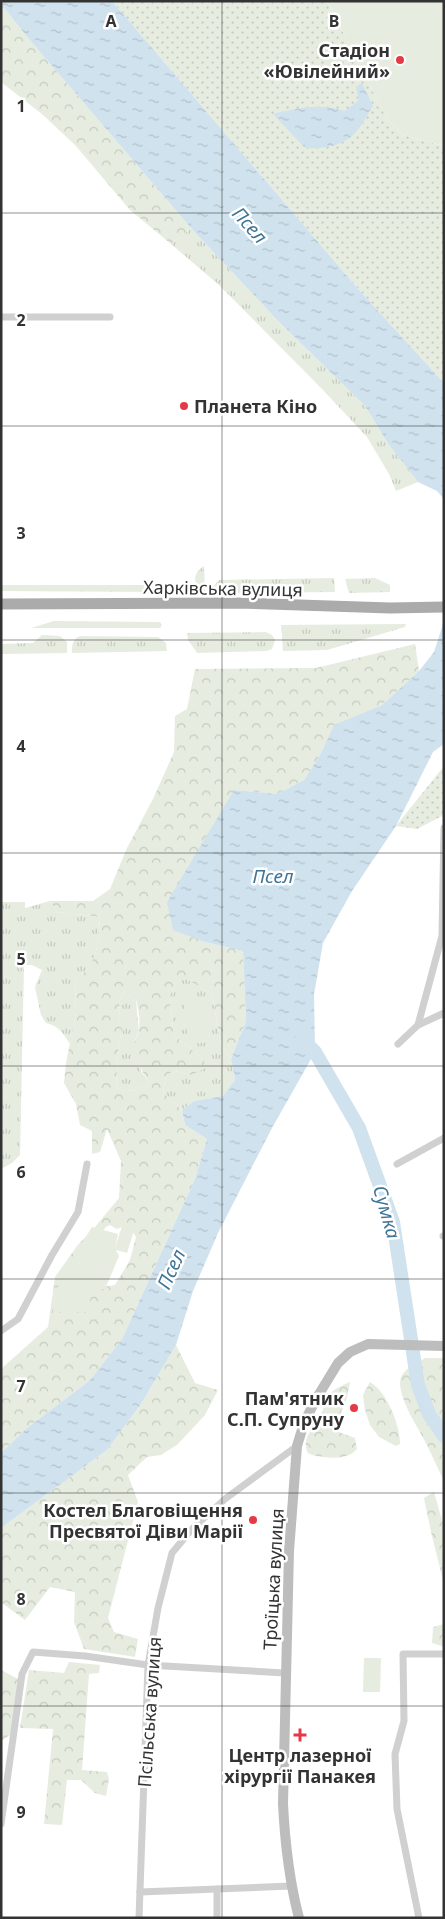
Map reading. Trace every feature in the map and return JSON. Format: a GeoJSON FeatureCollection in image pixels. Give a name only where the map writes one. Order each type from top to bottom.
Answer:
{"type":"FeatureCollection","features":[{"type":"Feature","properties":{"kind":"main road","name":"Харківська вулиця"},"geometry":{"type":"LineString","coordinates":[[1,604],[238,603],[444,607]]}},
{"type":"Feature","properties":{"kind":"main road","name":"Троїцька вулиця"},"geometry":{"type":"LineString","coordinates":[[299,1918],[291,1886],[285,1840],[283,1804],[288,1580],[297,1446],[304,1423],[316,1399],[338,1363],[350,1352],[368,1344],[444,1346]]}},
{"type":"Feature","properties":{"kind":"street"},"geometry":{"type":"LineString","coordinates":[[1,317],[110,317]]}},
{"type":"Feature","properties":{"kind":"street"},"geometry":{"type":"LineString","coordinates":[[418,1025],[443,936],[444,828]]}},
{"type":"Feature","properties":{"kind":"street"},"geometry":{"type":"LineString","coordinates":[[398,1044],[418,1025],[444,1013]]}},
{"type":"Feature","properties":{"kind":"street"},"geometry":{"type":"LineString","coordinates":[[397,1164],[444,1138]]}},
{"type":"Feature","properties":{"kind":"street"},"geometry":{"type":"LineString","coordinates":[[1,1331],[18,1320],[52,1255],[78,1212],[87,1164]]}},
{"type":"Feature","properties":{"kind":"street","name":"Псільська вулиця"},"geometry":{"type":"LineString","coordinates":[[138,1918],[148,1665],[158,1608],[172,1553],[192,1529],[225,1499],[297,1446]]}},
{"type":"Feature","properties":{"kind":"street"},"geometry":{"type":"LineString","coordinates":[[1,1824],[21,1678],[33,1652],[84,1656],[148,1665],[285,1673]]}},
{"type":"Feature","properties":{"kind":"street"},"geometry":{"type":"LineString","coordinates":[[419,1918],[397,1809],[395,1754],[404,1721],[403,1654],[444,1654]]}},
{"type":"Feature","properties":{"kind":"street"},"geometry":{"type":"LineString","coordinates":[[140,1892],[291,1886]]}},
{"type":"Feature","properties":{"kind":"street"},"geometry":{"type":"LineString","coordinates":[[217,1918],[218,1889]]}},
{"type":"Feature","properties":{"kind":"green space"},"geometry":{"type":"Polygon","coordinates":[[[112,1],[327,1],[387,119],[403,135],[444,146],[444,383],[360,291],[112,1]]]}},
{"type":"Feature","properties":{"kind":"green space","name":"Стадіон «Ювілейний»"},"geometry":{"type":"Polygon","coordinates":[[[327,1],[444,1],[444,146],[403,135],[387,119],[327,1]]]}},
{"type":"Feature","properties":{"kind":"green space"},"geometry":{"type":"Polygon","coordinates":[[[1,4],[191,228],[171,244],[130,210],[76,146],[43,115],[1,82],[1,4]]]}},
{"type":"Feature","properties":{"kind":"green space"},"geometry":{"type":"Polygon","coordinates":[[[191,228],[278,321],[365,406],[389,445],[418,482],[396,491],[389,474],[367,437],[219,285],[171,244],[191,228]]]}},
{"type":"Feature","properties":{"kind":"green space"},"geometry":{"type":"Polygon","coordinates":[[[204,566],[205,592],[198,586],[195,579],[197,572],[204,566]]]}},
{"type":"Feature","properties":{"kind":"green space"},"geometry":{"type":"Polygon","coordinates":[[[334,578],[335,592],[213,593],[213,587],[219,580],[334,578]]]}},
{"type":"Feature","properties":{"kind":"green space"},"geometry":{"type":"Polygon","coordinates":[[[375,578],[390,585],[390,592],[349,593],[345,579],[375,578]]]}},
{"type":"Feature","properties":{"kind":"green space"},"geometry":{"type":"Polygon","coordinates":[[[1,585],[160,585],[163,589],[160,592],[1,591],[1,585]]]}},
{"type":"Feature","properties":{"kind":"green space"},"geometry":{"type":"Polygon","coordinates":[[[54,621],[160,622],[162,625],[160,628],[31,628],[54,621]]]}},
{"type":"Feature","properties":{"kind":"green space"},"geometry":{"type":"Polygon","coordinates":[[[406,624],[405,627],[327,650],[283,651],[281,625],[406,624]]]}},
{"type":"Feature","properties":{"kind":"green space"},"geometry":{"type":"Polygon","coordinates":[[[266,632],[272,635],[275,640],[272,649],[267,651],[197,653],[188,640],[187,633],[266,632]]]}},
{"type":"Feature","properties":{"kind":"green space"},"geometry":{"type":"Polygon","coordinates":[[[42,635],[60,636],[67,642],[67,653],[1,654],[1,644],[33,643],[42,635]]]}},
{"type":"Feature","properties":{"kind":"green space"},"geometry":{"type":"Polygon","coordinates":[[[80,636],[158,637],[166,643],[167,651],[72,653],[73,643],[80,636]]]}},
{"type":"Feature","properties":{"kind":"green space"},"geometry":{"type":"Polygon","coordinates":[[[415,644],[419,671],[382,705],[334,726],[320,755],[304,780],[277,794],[234,790],[205,942],[243,951],[246,1021],[231,1059],[221,1045],[213,999],[209,992],[186,979],[177,981],[169,997],[174,1035],[204,1060],[206,1068],[191,1075],[174,1071],[166,1075],[163,1092],[182,1110],[185,1125],[207,1139],[195,1179],[122,1339],[90,1380],[27,1428],[1,1453],[1,1369],[48,1327],[55,1277],[77,1246],[119,1198],[121,1161],[107,1129],[100,1152],[92,1154],[92,1131],[80,1125],[76,1104],[64,1083],[76,1013],[75,979],[89,967],[93,960],[98,944],[100,917],[57,912],[50,901],[93,901],[110,889],[127,848],[153,799],[174,752],[175,716],[187,709],[195,669],[316,668],[415,644]],[[125,991],[120,999],[119,1019],[123,1032],[119,1041],[116,1086],[126,1091],[147,1086],[149,1082],[141,1068],[136,1052],[135,1041],[139,1031],[139,1021],[134,991],[125,991]],[[110,1225],[106,1227],[87,1249],[84,1289],[96,1289],[115,1285],[130,1260],[136,1237],[131,1229],[122,1227],[117,1229],[110,1225]]]}},
{"type":"Feature","properties":{"kind":"green space"},"geometry":{"type":"Polygon","coordinates":[[[444,766],[444,815],[417,829],[396,826],[444,766]]]}},
{"type":"Feature","properties":{"kind":"green space"},"geometry":{"type":"Polygon","coordinates":[[[50,901],[57,912],[100,917],[98,944],[89,967],[75,979],[76,1013],[70,1044],[60,1030],[46,1023],[41,1015],[35,987],[42,970],[32,965],[24,965],[20,1155],[12,1163],[1,1169],[1,902],[25,902],[25,908],[50,901]]]}},
{"type":"Feature","properties":{"kind":"green space"},"geometry":{"type":"Polygon","coordinates":[[[186,979],[209,992],[213,999],[221,1045],[231,1059],[235,1080],[224,1096],[194,1101],[182,1110],[163,1092],[166,1075],[174,1071],[191,1075],[204,1060],[174,1035],[169,997],[177,981],[186,979]]]}},
{"type":"Feature","properties":{"kind":"green space"},"geometry":{"type":"Polygon","coordinates":[[[125,991],[135,991],[139,1031],[135,1040],[141,1071],[149,1082],[147,1086],[126,1091],[116,1086],[119,1041],[123,1032],[119,1019],[120,999],[125,991]]]}},
{"type":"Feature","properties":{"kind":"green space"},"geometry":{"type":"Polygon","coordinates":[[[206,998],[210,1042],[188,1044],[184,1000],[206,998]]]}},
{"type":"Feature","properties":{"kind":"green space"},"geometry":{"type":"Polygon","coordinates":[[[123,1223],[135,1227],[127,1253],[116,1250],[119,1256],[105,1289],[93,1289],[87,1312],[53,1312],[60,1278],[92,1227],[118,1234],[115,1248],[123,1223]]]}},
{"type":"Feature","properties":{"kind":"green space"},"geometry":{"type":"Polygon","coordinates":[[[176,1345],[195,1383],[218,1390],[205,1415],[177,1445],[161,1455],[147,1457],[128,1475],[138,1502],[108,1618],[114,1632],[138,1639],[135,1657],[84,1649],[74,1622],[75,1592],[50,1587],[25,1620],[1,1604],[1,1528],[107,1450],[141,1404],[176,1345]]]}},
{"type":"Feature","properties":{"kind":"green space"},"geometry":{"type":"Polygon","coordinates":[[[425,1358],[444,1358],[444,1480],[409,1412],[400,1384],[401,1377],[405,1371],[425,1358]]]}},
{"type":"Feature","properties":{"kind":"green space"},"geometry":{"type":"Polygon","coordinates":[[[350,1382],[347,1398],[335,1427],[336,1431],[355,1438],[357,1449],[353,1453],[336,1458],[308,1453],[306,1447],[307,1437],[322,1413],[326,1399],[334,1390],[350,1382]]]}},
{"type":"Feature","properties":{"kind":"green space"},"geometry":{"type":"Polygon","coordinates":[[[370,1382],[382,1393],[395,1419],[400,1444],[396,1446],[379,1437],[370,1425],[363,1395],[370,1382]]]}},
{"type":"Feature","properties":{"kind":"green space"},"geometry":{"type":"Polygon","coordinates":[[[434,1492],[444,1527],[444,1584],[424,1498],[434,1492]]]}},
{"type":"Feature","properties":{"kind":"green space"},"geometry":{"type":"Polygon","coordinates":[[[444,1624],[444,1644],[442,1646],[432,1643],[433,1627],[444,1624]]]}},
{"type":"Feature","properties":{"kind":"green space"},"geometry":{"type":"Polygon","coordinates":[[[364,1658],[381,1658],[380,1692],[363,1692],[364,1658]]]}},
{"type":"Feature","properties":{"kind":"green space"},"geometry":{"type":"Polygon","coordinates":[[[69,1662],[100,1665],[99,1673],[89,1674],[82,1770],[107,1772],[109,1779],[106,1796],[95,1793],[81,1780],[67,1780],[62,1825],[44,1824],[53,1729],[20,1728],[29,1670],[64,1673],[69,1662]]]}},
{"type":"Feature","properties":{"kind":"green space"},"geometry":{"type":"Polygon","coordinates":[[[1,1670],[20,1680],[10,1735],[1,1741],[1,1670]]]}},
{"type":"Feature","properties":{"kind":"water","name":"Псел"},"geometry":{"type":"Polygon","coordinates":[[[1,1],[112,1],[360,291],[444,383],[444,499],[437,491],[418,482],[389,445],[365,406],[278,321],[191,228],[29,39],[1,4],[1,1]]]}},
{"type":"Feature","properties":{"kind":"water"},"geometry":{"type":"Polygon","coordinates":[[[362,83],[373,106],[356,132],[348,139],[336,145],[305,148],[273,114],[300,108],[318,107],[345,111],[359,100],[356,87],[362,83]]]}},
{"type":"Feature","properties":{"kind":"water","name":"Псел"},"geometry":{"type":"Polygon","coordinates":[[[444,621],[444,744],[433,752],[396,826],[352,891],[323,943],[314,994],[315,1052],[272,1128],[218,1233],[193,1291],[176,1345],[141,1404],[107,1450],[1,1528],[1,1453],[27,1428],[90,1380],[122,1339],[195,1179],[207,1139],[185,1125],[182,1110],[194,1101],[223,1096],[235,1080],[231,1059],[246,1021],[243,951],[205,942],[173,930],[167,902],[234,790],[277,794],[304,780],[320,755],[334,725],[382,705],[419,671],[434,652],[444,621]]]}},
{"type":"Feature","properties":{"kind":"waterway","name":"Сумка"},"geometry":{"type":"LineString","coordinates":[[302,1039],[315,1052],[359,1128],[393,1222],[418,1385],[429,1414],[444,1436]]}},
{"type":"Feature","properties":{"kind":"place","name":"Стадіон «Ювілейний»"},"geometry":{"type":"Point","coordinates":[400,60]}},
{"type":"Feature","properties":{"kind":"place","name":"Планета Кіно"},"geometry":{"type":"Point","coordinates":[184,406]}},
{"type":"Feature","properties":{"kind":"place","name":"Пам'ятник С.П. Супруну"},"geometry":{"type":"Point","coordinates":[354,1408]}},
{"type":"Feature","properties":{"kind":"place","name":"Костел Благовіщення Пресвятої Діви Марії"},"geometry":{"type":"Point","coordinates":[253,1520]}},
{"type":"Feature","properties":{"kind":"place","name":"Центр лазерної хірургії Панакея"},"geometry":{"type":"Point","coordinates":[300,1735]}}]}
